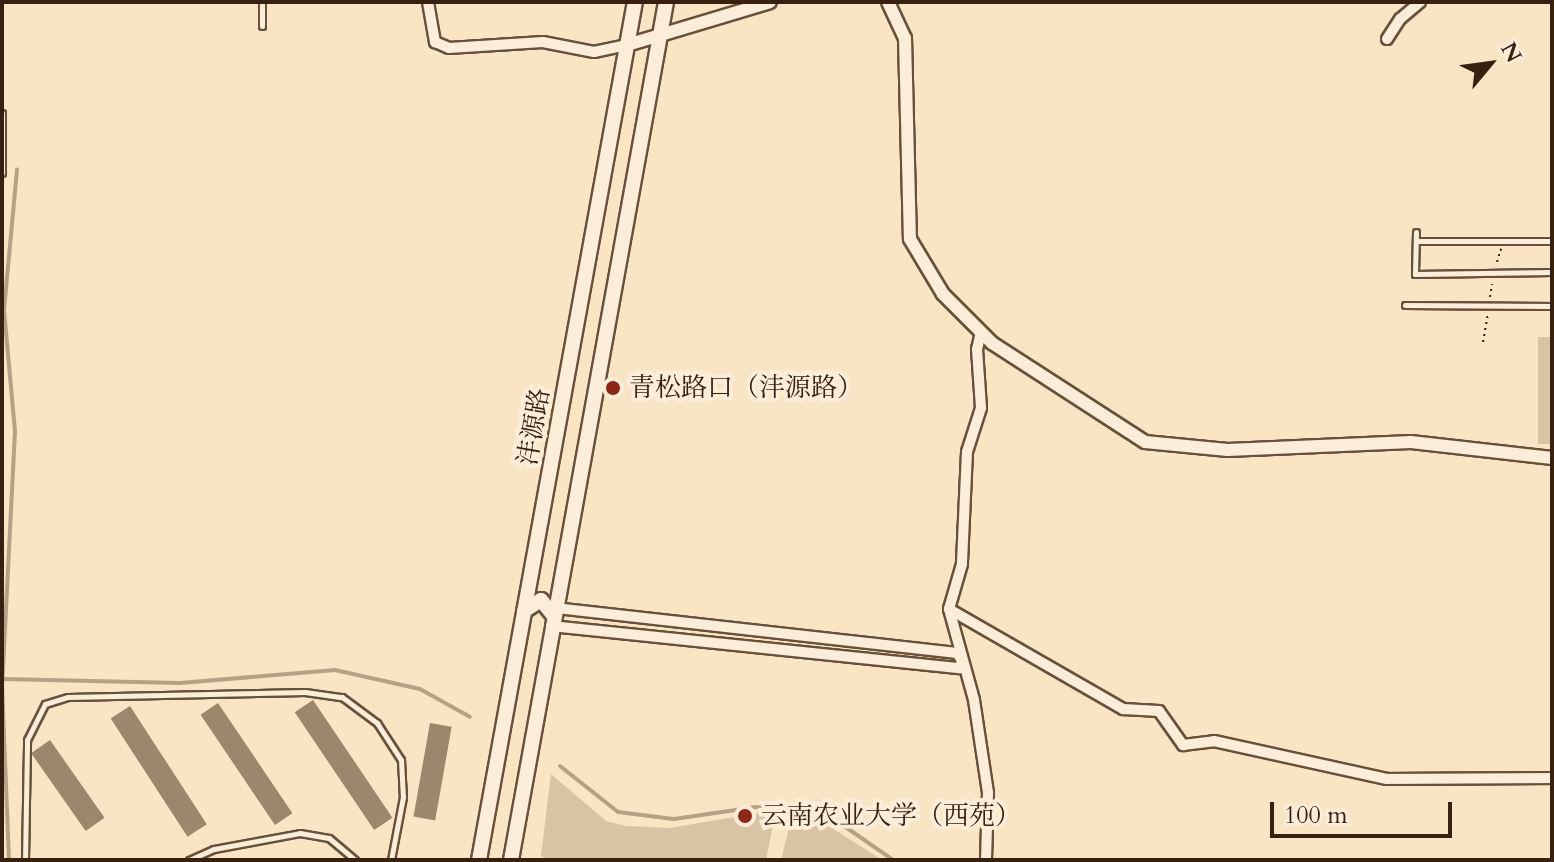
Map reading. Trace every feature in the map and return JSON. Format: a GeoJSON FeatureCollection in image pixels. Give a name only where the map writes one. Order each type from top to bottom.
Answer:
{"type":"FeatureCollection","features":[{"type":"Feature","properties":{"kind":"main road","name":"沣源路"},"geometry":{"type":"LineString","coordinates":[[479,860],[635,2]]}},
{"type":"Feature","properties":{"kind":"main road","name":"沣源路"},"geometry":{"type":"LineString","coordinates":[[511,860],[666,2]]}},
{"type":"Feature","properties":{"kind":"main road"},"geometry":{"type":"LineString","coordinates":[[537,551],[549,567],[567,557]]}},
{"type":"Feature","properties":{"kind":"main road"},"geometry":{"type":"LineString","coordinates":[[524,611],[541,600],[553,617]]}},
{"type":"Feature","properties":{"kind":"street"},"geometry":{"type":"LineString","coordinates":[[428,2],[435,42],[449,48],[543,42],[594,52],[661,36],[770,2]]}},
{"type":"Feature","properties":{"kind":"street"},"geometry":{"type":"LineString","coordinates":[[888,2],[905,38],[910,239],[943,294],[981,332],[1145,442],[1228,450],[1411,442],[1552,458]]}},
{"type":"Feature","properties":{"kind":"street"},"geometry":{"type":"LineString","coordinates":[[1387,39],[1400,19],[1420,2]]}},
{"type":"Feature","properties":{"kind":"street"},"geometry":{"type":"LineString","coordinates":[[981,332],[977,349],[981,408],[967,452],[962,564],[949,609],[974,700],[988,793],[986,860]]}},
{"type":"Feature","properties":{"kind":"street"},"geometry":{"type":"LineString","coordinates":[[949,609],[1123,709],[1159,711],[1183,745],[1214,741],[1387,779],[1552,778]]}},
{"type":"Feature","properties":{"kind":"street"},"geometry":{"type":"LineString","coordinates":[[553,617],[957,653],[962,660],[960,668],[553,617]]}},
{"type":"Feature","properties":{"kind":"lane"},"geometry":{"type":"LineString","coordinates":[[262,2],[262,26]]}},
{"type":"Feature","properties":{"kind":"lane"},"geometry":{"type":"LineString","coordinates":[[2,113],[2,173]]}},
{"type":"Feature","properties":{"kind":"lane"},"geometry":{"type":"LineString","coordinates":[[1416,232],[1415,274],[1552,272]]}},
{"type":"Feature","properties":{"kind":"lane"},"geometry":{"type":"LineString","coordinates":[[1416,241],[1552,241]]}},
{"type":"Feature","properties":{"kind":"lane"},"geometry":{"type":"LineString","coordinates":[[1405,305],[1552,306]]}},
{"type":"Feature","properties":{"kind":"lane"},"geometry":{"type":"LineString","coordinates":[[25,860],[27,740],[45,704],[68,697],[305,692],[342,697],[377,723],[401,760],[403,797],[391,860]]}},
{"type":"Feature","properties":{"kind":"lane"},"geometry":{"type":"LineString","coordinates":[[189,860],[214,849],[300,833],[329,838],[355,860]]}},
{"type":"Feature","properties":{"kind":"path"},"geometry":{"type":"LineString","coordinates":[[1483,342],[1494,273],[1504,241]]}},
{"type":"Feature","properties":{"kind":"shaded area"},"geometry":{"type":"Polygon","coordinates":[[[1538,337],[1552,337],[1552,444],[1538,444],[1538,337]]]}},
{"type":"Feature","properties":{"kind":"shaded area","name":"云南农业大学（西苑）"},"geometry":{"type":"Polygon","coordinates":[[[551,774],[606,821],[626,826],[670,828],[776,810],[766,860],[549,860],[541,856],[551,774]]]}},
{"type":"Feature","properties":{"kind":"shaded area"},"geometry":{"type":"Polygon","coordinates":[[[793,812],[832,828],[882,860],[781,860],[793,812]]]}},
{"type":"Feature","properties":{"kind":"building"},"geometry":{"type":"Polygon","coordinates":[[[313,700],[392,818],[374,830],[295,712],[313,700]]]}},
{"type":"Feature","properties":{"kind":"building"},"geometry":{"type":"Polygon","coordinates":[[[218,703],[292,813],[275,825],[201,715],[218,703]]]}},
{"type":"Feature","properties":{"kind":"building"},"geometry":{"type":"Polygon","coordinates":[[[130,706],[207,824],[188,837],[111,719],[130,706]]]}},
{"type":"Feature","properties":{"kind":"building"},"geometry":{"type":"Polygon","coordinates":[[[430,723],[452,727],[435,820],[414,817],[430,723]]]}},
{"type":"Feature","properties":{"kind":"building"},"geometry":{"type":"Polygon","coordinates":[[[50,740],[104,818],[86,831],[31,753],[50,740]]]}},
{"type":"Feature","properties":{"kind":"waterway"},"geometry":{"type":"LineString","coordinates":[[9,860],[2,688],[15,431],[4,310],[17,170]]}},
{"type":"Feature","properties":{"kind":"waterway"},"geometry":{"type":"LineString","coordinates":[[3,679],[180,683],[335,670],[420,689],[470,717]]}},
{"type":"Feature","properties":{"kind":"waterway"},"geometry":{"type":"LineString","coordinates":[[560,766],[618,812],[674,819],[756,807],[808,811],[831,817],[893,860]]}},
{"type":"Feature","properties":{"kind":"place","name":"青松路口（沣源路）"},"geometry":{"type":"Point","coordinates":[613,388]}},
{"type":"Feature","properties":{"kind":"place","name":"云南农业大学（西苑）"},"geometry":{"type":"Point","coordinates":[745,816]}}]}
